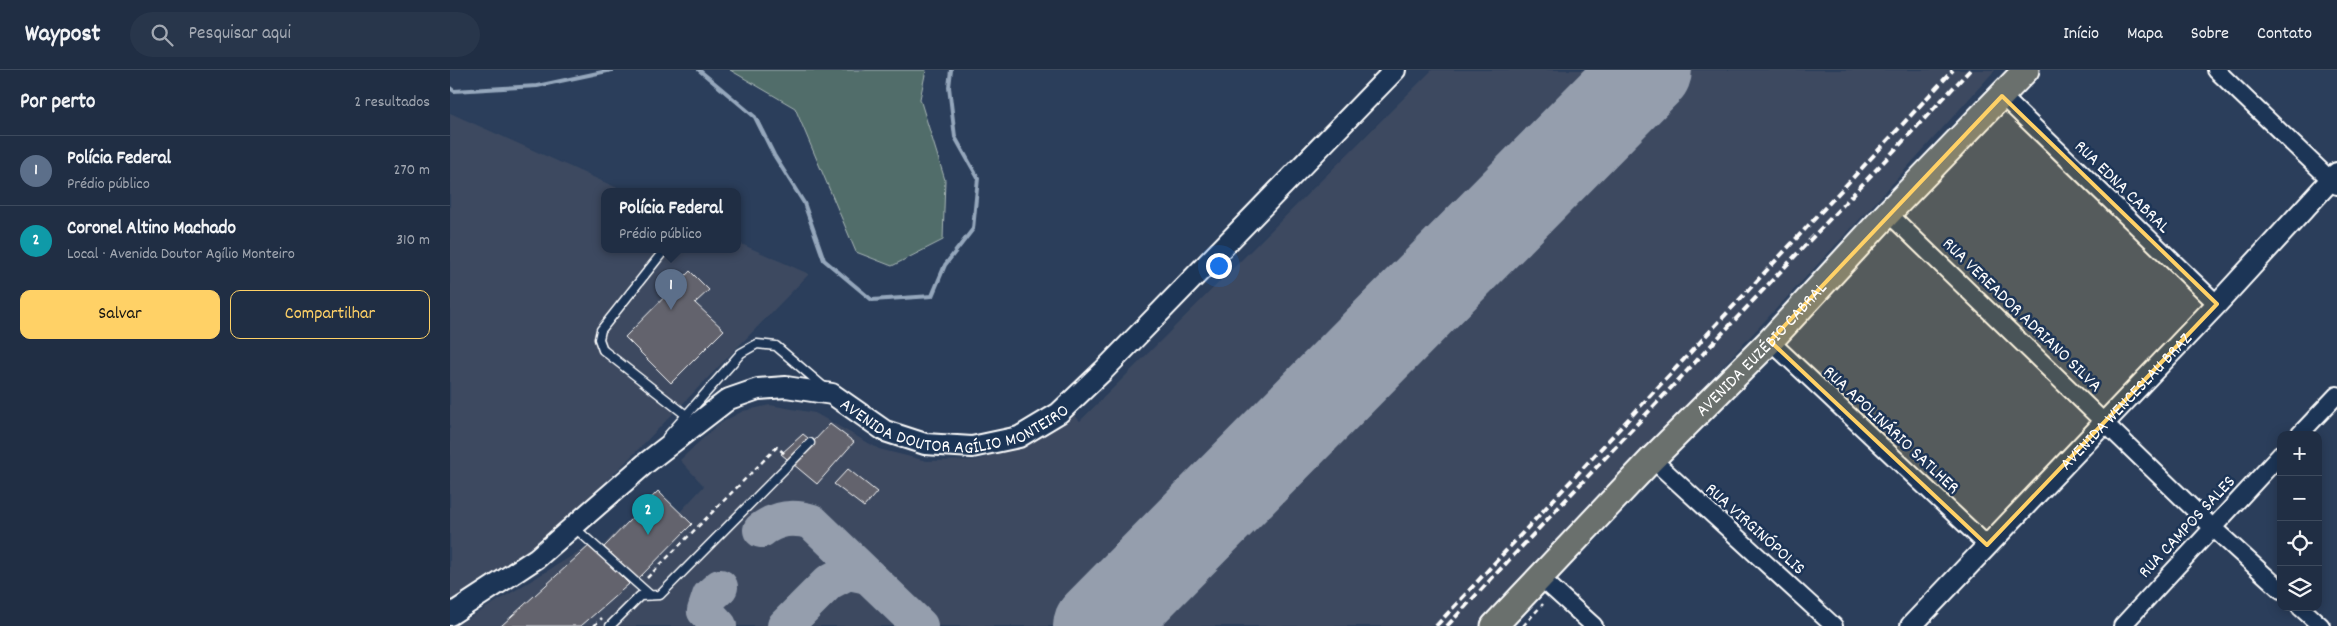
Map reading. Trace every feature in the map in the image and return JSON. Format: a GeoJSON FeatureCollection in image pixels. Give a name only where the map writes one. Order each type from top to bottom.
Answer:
{"type":"FeatureCollection","features":[{"type":"Feature","properties":{"kind":"main road","name":"AVENIDA EUZÉBIO CABRAL"},"geometry":{"type":"LineString","coordinates":[[1494,626],[1652,459],[1770,341],[1888,213],[2026,70]]}},
{"type":"Feature","properties":{"kind":"street","name":"AVENIDA DOUTOR AGÍLIO MONTEIRO"},"geometry":{"type":"LineString","coordinates":[[450,615],[537,558],[646,463],[729,399],[758,389],[786,387],[832,394],[884,431],[925,444],[972,447],[1019,437],[1059,412],[1103,371],[1395,70]]}},
{"type":"Feature","properties":{"kind":"street"},"geometry":{"type":"LineString","coordinates":[[2216,70],[2335,179]]}},
{"type":"Feature","properties":{"kind":"street","name":"RUA EDNA CABRAL"},"geometry":{"type":"LineString","coordinates":[[2002,96],[2217,304]]}},
{"type":"Feature","properties":{"kind":"street","name":"AVENIDA WENCESLAU BRAZ"},"geometry":{"type":"LineString","coordinates":[[1911,626],[2335,179]]}},
{"type":"Feature","properties":{"kind":"street","name":"RUA VEREADOR ADRIANO SILVA"},"geometry":{"type":"LineString","coordinates":[[1888,213],[2106,422],[2212,527],[2277,586]]}},
{"type":"Feature","properties":{"kind":"street","name":"RUA APOLINÁRIO SATLHER"},"geometry":{"type":"LineString","coordinates":[[1770,341],[1987,545]]}},
{"type":"Feature","properties":{"kind":"street"},"geometry":{"type":"LineString","coordinates":[[2303,431],[2335,401]]}},
{"type":"Feature","properties":{"kind":"street","name":"RUA CAMPOS SALES"},"geometry":{"type":"LineString","coordinates":[[2122,626],[2277,458]]}},
{"type":"Feature","properties":{"kind":"street","name":"RUA VIRGINÓPOLIS"},"geometry":{"type":"LineString","coordinates":[[1652,459],[1834,626]]}},
{"type":"Feature","properties":{"kind":"street"},"geometry":{"type":"LineString","coordinates":[[1540,577],[1594,626]]}},
{"type":"Feature","properties":{"kind":"street"},"geometry":{"type":"LineString","coordinates":[[2304,611],[2321,626]]}},
{"type":"Feature","properties":{"kind":"lane"},"geometry":{"type":"LineString","coordinates":[[661,253],[601,330],[599,338],[603,350],[686,414]]}},
{"type":"Feature","properties":{"kind":"lane"},"geometry":{"type":"LineString","coordinates":[[646,463],[740,353],[757,344],[776,346],[832,394]]}},
{"type":"Feature","properties":{"kind":"lane"},"geometry":{"type":"LineString","coordinates":[[610,626],[640,596],[660,595],[810,443]]}},
{"type":"Feature","properties":{"kind":"lane"},"geometry":{"type":"LineString","coordinates":[[573,526],[650,595]]}},
{"type":"Feature","properties":{"kind":"path"},"geometry":{"type":"LineString","coordinates":[[639,585],[777,446],[792,461]]}},
{"type":"Feature","properties":{"kind":"path"},"geometry":{"type":"LineString","coordinates":[[594,626],[608,612]]}},
{"type":"Feature","properties":{"kind":"highlighted area"},"geometry":{"type":"Polygon","coordinates":[[[2002,96],[2217,304],[1987,545],[1770,341],[2002,96]]]}},
{"type":"Feature","properties":{"kind":"shaded area"},"geometry":{"type":"Polygon","coordinates":[[[1432,70],[1995,70],[1876,202],[1480,626],[456,626],[590,545],[597,551],[658,491],[680,512],[704,486],[680,460],[717,425],[743,411],[770,405],[815,413],[879,449],[927,461],[977,460],[1030,442],[1072,413],[1080,421],[1432,70]]]}},
{"type":"Feature","properties":{"kind":"shaded area"},"geometry":{"type":"Polygon","coordinates":[[[450,113],[617,188],[601,188],[601,253],[741,253],[741,244],[809,274],[623,465],[546,539],[450,602],[450,113]]]}},
{"type":"Feature","properties":{"kind":"green space"},"geometry":{"type":"Polygon","coordinates":[[[730,70],[926,70],[920,99],[945,180],[943,240],[892,266],[856,252],[795,108],[730,70]]]}},
{"type":"Feature","properties":{"kind":"building"},"geometry":{"type":"Polygon","coordinates":[[[690,271],[709,290],[695,303],[724,330],[671,383],[625,337],[690,271]]]}},
{"type":"Feature","properties":{"kind":"building"},"geometry":{"type":"Polygon","coordinates":[[[830,424],[854,442],[817,484],[781,454],[803,434],[813,442],[830,424]]]}},
{"type":"Feature","properties":{"kind":"building"},"geometry":{"type":"Polygon","coordinates":[[[848,469],[877,492],[864,507],[834,484],[848,469]]]}},
{"type":"Feature","properties":{"kind":"building"},"geometry":{"type":"Polygon","coordinates":[[[658,491],[692,524],[638,579],[604,547],[658,491]]]}},
{"type":"Feature","properties":{"kind":"building"},"geometry":{"type":"Polygon","coordinates":[[[590,545],[629,584],[581,626],[501,626],[590,545]]]}},
{"type":"Feature","properties":{"kind":"waterway"},"geometry":{"type":"LineString","coordinates":[[450,88],[454,91],[537,86],[612,70]]}},
{"type":"Feature","properties":{"kind":"waterway"},"geometry":{"type":"LineString","coordinates":[[699,70],[755,117],[774,155],[804,203],[824,260],[872,300],[932,296],[945,265],[973,229],[978,178],[955,137],[949,87],[951,70]]}},
{"type":"Feature","properties":{"kind":"taxiway"},"geometry":{"type":"LineString","coordinates":[[761,530],[785,519],[812,522],[920,626]]}},
{"type":"Feature","properties":{"kind":"taxiway"},"geometry":{"type":"LineString","coordinates":[[785,626],[829,582],[848,572],[867,576]]}},
{"type":"Feature","properties":{"kind":"taxiway"},"geometry":{"type":"LineString","coordinates":[[719,626],[705,611],[710,596],[720,587]]}},
{"type":"Feature","properties":{"kind":"runway"},"geometry":{"type":"LineString","coordinates":[[1098,626],[1647,70]]}},
{"type":"Feature","properties":{"kind":"railway"},"geometry":{"type":"LineString","coordinates":[[1436,626],[1953,70]]}},
{"type":"Feature","properties":{"kind":"railway"},"geometry":{"type":"LineString","coordinates":[[1447,626],[1970,70]]}},
{"type":"Feature","properties":{"kind":"place","name":"Polícia Federal"},"geometry":{"type":"Point","coordinates":[671,310]}},
{"type":"Feature","properties":{"kind":"place","name":"Coronel Altino Machado"},"geometry":{"type":"Point","coordinates":[648,535]}}]}
